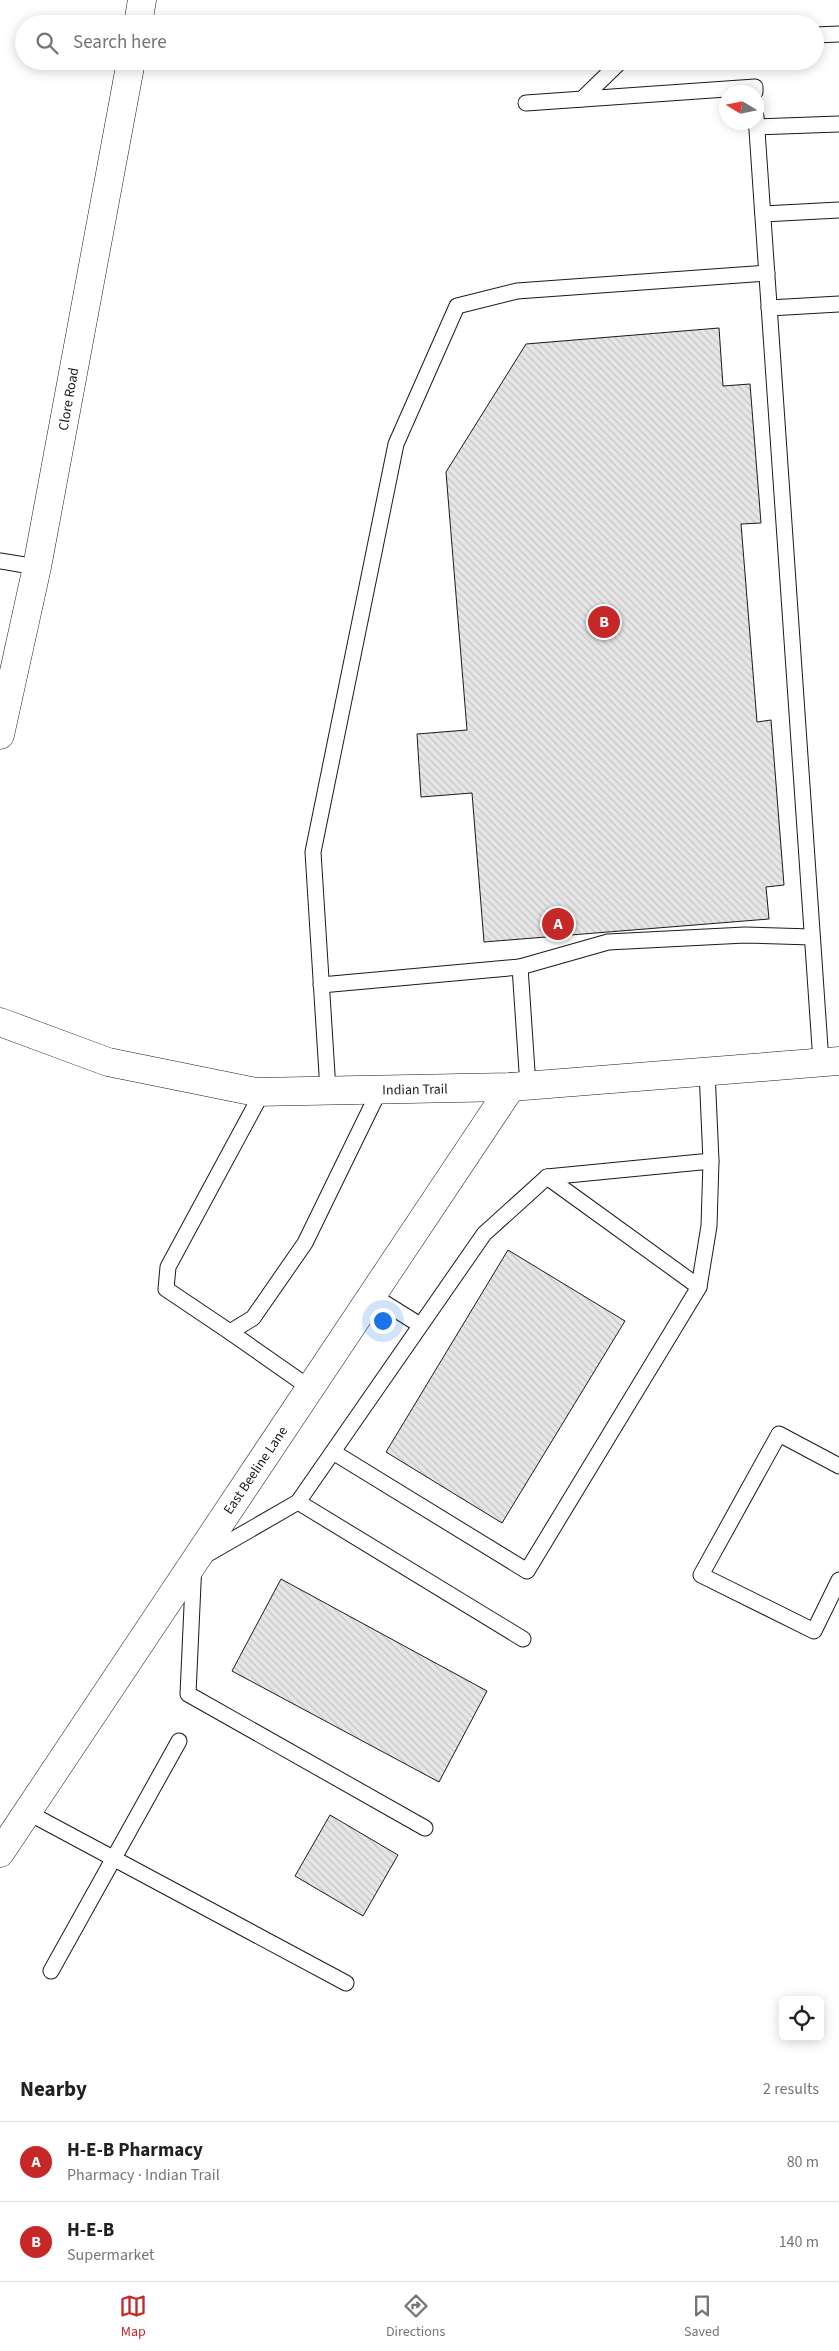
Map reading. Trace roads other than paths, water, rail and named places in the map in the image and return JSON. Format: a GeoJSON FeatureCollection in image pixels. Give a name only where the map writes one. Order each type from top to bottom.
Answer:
{"type":"FeatureCollection","features":[{"type":"Feature","properties":{"kind":"street"},"geometry":{"type":"LineString","coordinates":[[140,15],[142,0]]}},
{"type":"Feature","properties":{"kind":"street","name":"Clore Road"},"geometry":{"type":"LineString","coordinates":[[0,735],[37,567],[128,70]]}},
{"type":"Feature","properties":{"kind":"street","name":"Indian Trail"},"geometry":{"type":"LineString","coordinates":[[0,1022],[108,1062],[256,1092],[520,1086],[830,1062]]}},
{"type":"Feature","properties":{"kind":"street","name":"East Beeline Lane"},"geometry":{"type":"LineString","coordinates":[[0,1854],[372,1295],[520,1086]]}},
{"type":"Feature","properties":{"kind":"lane"},"geometry":{"type":"LineString","coordinates":[[824,35],[839,34]]}},
{"type":"Feature","properties":{"kind":"lane"},"geometry":{"type":"LineString","coordinates":[[582,99],[612,70]]}},
{"type":"Feature","properties":{"kind":"lane"},"geometry":{"type":"LineString","coordinates":[[526,103],[719,89]]}},
{"type":"Feature","properties":{"kind":"lane"},"geometry":{"type":"LineString","coordinates":[[764,122],[839,124]]}},
{"type":"Feature","properties":{"kind":"lane"},"geometry":{"type":"LineString","coordinates":[[758,130],[812,937],[830,1062]]}},
{"type":"Feature","properties":{"kind":"lane"},"geometry":{"type":"LineString","coordinates":[[763,214],[839,210]]}},
{"type":"Feature","properties":{"kind":"lane"},"geometry":{"type":"LineString","coordinates":[[328,1090],[313,852],[396,444],[458,306],[517,291],[767,273]]}},
{"type":"Feature","properties":{"kind":"lane"},"geometry":{"type":"LineString","coordinates":[[770,308],[839,304]]}},
{"type":"Feature","properties":{"kind":"lane"},"geometry":{"type":"LineString","coordinates":[[0,561],[37,567]]}},
{"type":"Feature","properties":{"kind":"lane"},"geometry":{"type":"LineString","coordinates":[[321,985],[520,967],[608,942],[746,936],[812,937]]}},
{"type":"Feature","properties":{"kind":"lane"},"geometry":{"type":"LineString","coordinates":[[520,967],[520,1086]]}},
{"type":"Feature","properties":{"kind":"lane"},"geometry":{"type":"LineString","coordinates":[[333,1452],[527,1571],[699,1287],[709,1226],[711,1161],[707,1071]]}},
{"type":"Feature","properties":{"kind":"lane"},"geometry":{"type":"LineString","coordinates":[[230,1332],[253,1318],[305,1243],[380,1089]]}},
{"type":"Feature","properties":{"kind":"lane"},"geometry":{"type":"LineString","coordinates":[[264,1091],[168,1267],[166,1290],[310,1388]]}},
{"type":"Feature","properties":{"kind":"lane"},"geometry":{"type":"LineString","coordinates":[[425,1828],[188,1694],[194,1562],[298,1502],[484,1234],[547,1177],[711,1161]]}},
{"type":"Feature","properties":{"kind":"lane"},"geometry":{"type":"LineString","coordinates":[[547,1177],[699,1287]]}},
{"type":"Feature","properties":{"kind":"lane"},"geometry":{"type":"LineString","coordinates":[[372,1295],[420,1325]]}},
{"type":"Feature","properties":{"kind":"lane"},"geometry":{"type":"LineString","coordinates":[[839,1466],[779,1434],[701,1575],[814,1631],[839,1580]]}},
{"type":"Feature","properties":{"kind":"lane"},"geometry":{"type":"LineString","coordinates":[[298,1502],[523,1639]]}},
{"type":"Feature","properties":{"kind":"lane"},"geometry":{"type":"LineString","coordinates":[[51,1971],[179,1742]]}},
{"type":"Feature","properties":{"kind":"lane"},"geometry":{"type":"LineString","coordinates":[[27,1812],[346,1983]]}},
{"type":"Feature","properties":{"kind":"place","name":"H-E-B"},"geometry":{"type":"Point","coordinates":[604,622]}},
{"type":"Feature","properties":{"kind":"place","name":"H-E-B Pharmacy"},"geometry":{"type":"Point","coordinates":[558,924]}}]}
